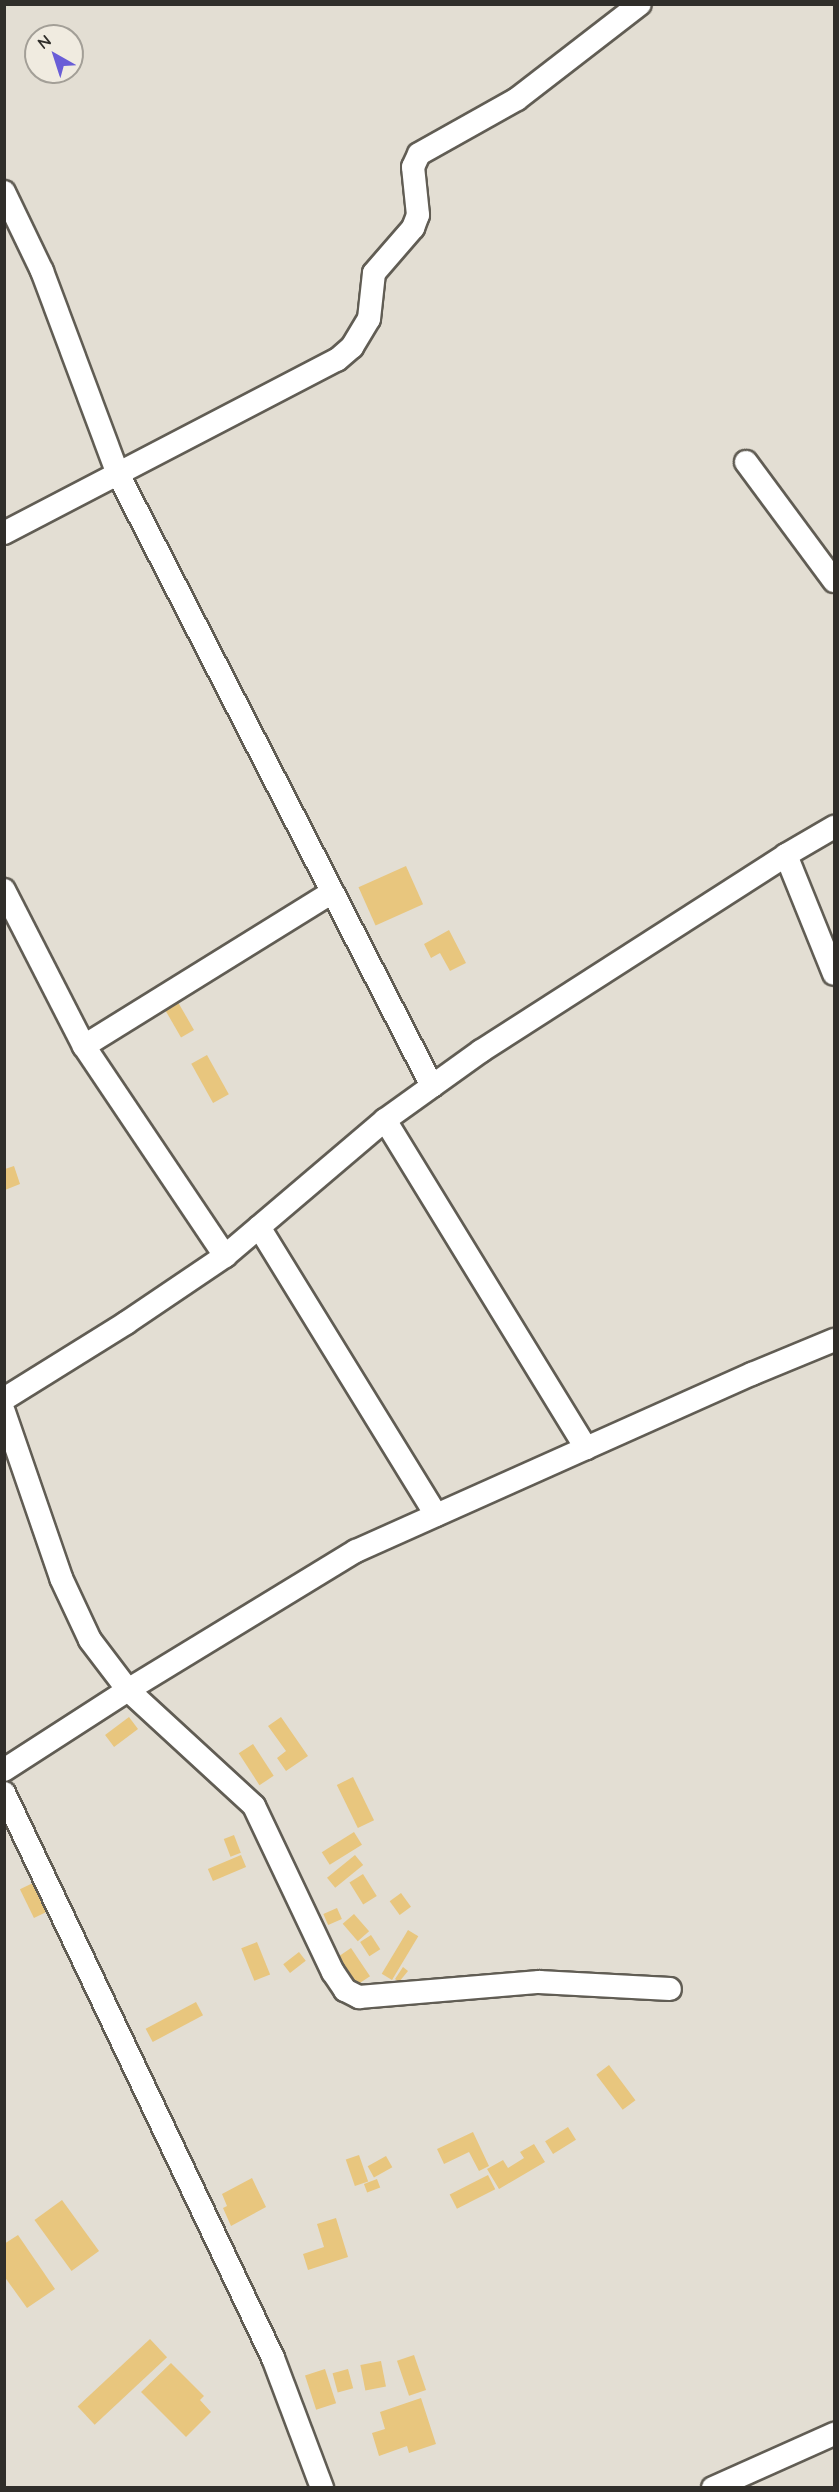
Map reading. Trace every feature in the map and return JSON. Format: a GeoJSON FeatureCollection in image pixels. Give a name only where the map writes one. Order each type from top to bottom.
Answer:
{"type":"FeatureCollection","features":[{"type":"Feature","properties":{"kind":"street"},"geometry":{"type":"LineString","coordinates":[[4,533],[337,360],[352,347],[369,319],[374,273],[413,228],[418,215],[413,167],[419,154],[517,99],[640,4]]}},
{"type":"Feature","properties":{"kind":"street"},"geometry":{"type":"LineString","coordinates":[[4,192],[42,271],[118,474],[432,1086]]}},
{"type":"Feature","properties":{"kind":"street"},"geometry":{"type":"LineString","coordinates":[[746,462],[834,581]]}},
{"type":"Feature","properties":{"kind":"street"},"geometry":{"type":"LineString","coordinates":[[4,1399],[126,1323],[225,1256],[385,1120],[481,1051],[786,855],[834,827]]}},
{"type":"Feature","properties":{"kind":"street"},"geometry":{"type":"LineString","coordinates":[[786,855],[834,975]]}},
{"type":"Feature","properties":{"kind":"street"},"geometry":{"type":"LineString","coordinates":[[84,1046],[332,892]]}},
{"type":"Feature","properties":{"kind":"street"},"geometry":{"type":"LineString","coordinates":[[7,903],[84,1046],[225,1256]]}},
{"type":"Feature","properties":{"kind":"street"},"geometry":{"type":"LineString","coordinates":[[385,1120],[586,1448]]}},
{"type":"Feature","properties":{"kind":"street"},"geometry":{"type":"LineString","coordinates":[[259,1227],[436,1515]]}},
{"type":"Feature","properties":{"kind":"street"},"geometry":{"type":"LineString","coordinates":[[4,1770],[128,1690],[356,1551],[752,1374],[834,1341]]}},
{"type":"Feature","properties":{"kind":"street"},"geometry":{"type":"LineString","coordinates":[[4,1412],[74,1609],[90,1640],[128,1690],[254,1806],[333,1972],[345,1990],[359,1997],[539,1982],[670,1989]]}},
{"type":"Feature","properties":{"kind":"street"},"geometry":{"type":"LineString","coordinates":[[4,1793],[273,2358],[322,2487]]}},
{"type":"Feature","properties":{"kind":"street"},"geometry":{"type":"LineString","coordinates":[[713,2487],[834,2433]]}},
{"type":"Feature","properties":{"kind":"building"},"geometry":{"type":"Polygon","coordinates":[[[406,866],[423,904],[376,926],[358,887],[406,866]]]}},
{"type":"Feature","properties":{"kind":"building"},"geometry":{"type":"Polygon","coordinates":[[[449,930],[466,963],[450,971],[440,953],[431,958],[424,944],[449,930]]]}},
{"type":"Feature","properties":{"kind":"building"},"geometry":{"type":"Polygon","coordinates":[[[175,997],[194,1030],[181,1037],[162,1004],[175,997]]]}},
{"type":"Feature","properties":{"kind":"building"},"geometry":{"type":"Polygon","coordinates":[[[207,1055],[229,1094],[213,1103],[191,1064],[207,1055]]]}},
{"type":"Feature","properties":{"kind":"building"},"geometry":{"type":"Polygon","coordinates":[[[14,1166],[20,1184],[5,1190],[5,1169],[14,1166]]]}},
{"type":"Feature","properties":{"kind":"building"},"geometry":{"type":"Polygon","coordinates":[[[129,1717],[138,1729],[114,1747],[105,1735],[129,1717]]]}},
{"type":"Feature","properties":{"kind":"building"},"geometry":{"type":"Polygon","coordinates":[[[281,1717],[308,1756],[286,1771],[277,1758],[286,1751],[268,1726],[281,1717]]]}},
{"type":"Feature","properties":{"kind":"building"},"geometry":{"type":"Polygon","coordinates":[[[253,1744],[274,1776],[259,1785],[239,1753],[253,1744]]]}},
{"type":"Feature","properties":{"kind":"building"},"geometry":{"type":"Polygon","coordinates":[[[353,1777],[374,1820],[358,1828],[337,1785],[353,1777]]]}},
{"type":"Feature","properties":{"kind":"building"},"geometry":{"type":"Polygon","coordinates":[[[354,1832],[362,1845],[330,1865],[322,1852],[354,1832]]]}},
{"type":"Feature","properties":{"kind":"building"},"geometry":{"type":"Polygon","coordinates":[[[234,1835],[241,1853],[231,1857],[224,1839],[234,1835]]]}},
{"type":"Feature","properties":{"kind":"building"},"geometry":{"type":"Polygon","coordinates":[[[241,1855],[246,1867],[213,1881],[208,1869],[241,1855]]]}},
{"type":"Feature","properties":{"kind":"building"},"geometry":{"type":"Polygon","coordinates":[[[355,1855],[363,1865],[335,1888],[327,1878],[355,1855]]]}},
{"type":"Feature","properties":{"kind":"building"},"geometry":{"type":"Polygon","coordinates":[[[363,1874],[377,1896],[363,1905],[349,1882],[363,1874]]]}},
{"type":"Feature","properties":{"kind":"building"},"geometry":{"type":"Polygon","coordinates":[[[37,1881],[51,1910],[34,1918],[20,1889],[37,1881]]]}},
{"type":"Feature","properties":{"kind":"building"},"geometry":{"type":"Polygon","coordinates":[[[401,1893],[411,1907],[400,1915],[390,1901],[401,1893]]]}},
{"type":"Feature","properties":{"kind":"building"},"geometry":{"type":"Polygon","coordinates":[[[337,1908],[342,1919],[328,1925],[323,1914],[337,1908]]]}},
{"type":"Feature","properties":{"kind":"building"},"geometry":{"type":"Polygon","coordinates":[[[354,1914],[369,1931],[358,1941],[343,1924],[354,1914]]]}},
{"type":"Feature","properties":{"kind":"building"},"geometry":{"type":"Polygon","coordinates":[[[408,1930],[418,1936],[392,1980],[382,1974],[408,1930]]]}},
{"type":"Feature","properties":{"kind":"building"},"geometry":{"type":"Polygon","coordinates":[[[371,1935],[380,1949],[369,1956],[360,1942],[371,1935]]]}},
{"type":"Feature","properties":{"kind":"building"},"geometry":{"type":"Polygon","coordinates":[[[257,1942],[270,1974],[254,1981],[241,1948],[257,1942]]]}},
{"type":"Feature","properties":{"kind":"building"},"geometry":{"type":"Polygon","coordinates":[[[351,1948],[370,1976],[358,1985],[339,1956],[351,1948]]]}},
{"type":"Feature","properties":{"kind":"building"},"geometry":{"type":"Polygon","coordinates":[[[299,1952],[306,1961],[290,1973],[283,1964],[299,1952]]]}},
{"type":"Feature","properties":{"kind":"building"},"geometry":{"type":"Polygon","coordinates":[[[403,1967],[408,1971],[399,1982],[395,1979],[403,1967]]]}},
{"type":"Feature","properties":{"kind":"building"},"geometry":{"type":"Polygon","coordinates":[[[196,2002],[203,2015],[153,2042],[146,2029],[196,2002]]]}},
{"type":"Feature","properties":{"kind":"building"},"geometry":{"type":"Polygon","coordinates":[[[609,2065],[635,2100],[623,2110],[596,2075],[609,2065]]]}},
{"type":"Feature","properties":{"kind":"building"},"geometry":{"type":"Polygon","coordinates":[[[568,2127],[576,2140],[553,2154],[545,2141],[568,2127]]]}},
{"type":"Feature","properties":{"kind":"building"},"geometry":{"type":"Polygon","coordinates":[[[473,2132],[489,2166],[479,2171],[469,2152],[444,2164],[437,2149],[473,2132]]]}},
{"type":"Feature","properties":{"kind":"building"},"geometry":{"type":"Polygon","coordinates":[[[534,2144],[545,2162],[499,2189],[487,2169],[503,2160],[508,2168],[524,2158],[520,2152],[534,2144]]]}},
{"type":"Feature","properties":{"kind":"building"},"geometry":{"type":"Polygon","coordinates":[[[359,2155],[368,2181],[355,2186],[346,2160],[359,2155]]]}},
{"type":"Feature","properties":{"kind":"building"},"geometry":{"type":"Polygon","coordinates":[[[386,2156],[392,2167],[374,2178],[368,2166],[386,2156]]]}},
{"type":"Feature","properties":{"kind":"building"},"geometry":{"type":"Polygon","coordinates":[[[488,2175],[495,2189],[457,2209],[450,2195],[488,2175]]]}},
{"type":"Feature","properties":{"kind":"building"},"geometry":{"type":"Polygon","coordinates":[[[252,2178],[266,2207],[231,2226],[223,2208],[227,2206],[222,2194],[252,2178]]]}},
{"type":"Feature","properties":{"kind":"building"},"geometry":{"type":"Polygon","coordinates":[[[377,2179],[380,2187],[367,2192],[364,2184],[377,2179]]]}},
{"type":"Feature","properties":{"kind":"building"},"geometry":{"type":"Polygon","coordinates":[[[62,2200],[99,2251],[72,2271],[34,2220],[62,2200]]]}},
{"type":"Feature","properties":{"kind":"building"},"geometry":{"type":"Polygon","coordinates":[[[336,2218],[348,2257],[308,2270],[303,2254],[324,2247],[317,2224],[336,2218]]]}},
{"type":"Feature","properties":{"kind":"building"},"geometry":{"type":"Polygon","coordinates":[[[18,2235],[55,2289],[27,2308],[4,2276],[4,2244],[18,2235]]]}},
{"type":"Feature","properties":{"kind":"building"},"geometry":{"type":"Polygon","coordinates":[[[150,2339],[167,2357],[95,2425],[78,2407],[150,2339]]]}},
{"type":"Feature","properties":{"kind":"building"},"geometry":{"type":"Polygon","coordinates":[[[414,2355],[426,2390],[409,2396],[397,2361],[414,2355]]]}},
{"type":"Feature","properties":{"kind":"building"},"geometry":{"type":"Polygon","coordinates":[[[381,2361],[386,2387],[365,2391],[360,2365],[381,2361]]]}},
{"type":"Feature","properties":{"kind":"building"},"geometry":{"type":"Polygon","coordinates":[[[171,2363],[204,2396],[200,2400],[211,2412],[186,2437],[141,2392],[171,2363]]]}},
{"type":"Feature","properties":{"kind":"building"},"geometry":{"type":"Polygon","coordinates":[[[325,2369],[336,2403],[316,2410],[305,2375],[325,2369]]]}},
{"type":"Feature","properties":{"kind":"building"},"geometry":{"type":"Polygon","coordinates":[[[348,2369],[353,2388],[338,2392],[333,2373],[348,2369]]]}},
{"type":"Feature","properties":{"kind":"building"},"geometry":{"type":"Polygon","coordinates":[[[421,2398],[436,2444],[409,2453],[407,2446],[379,2456],[372,2433],[385,2429],[380,2412],[421,2398]]]}}]}
